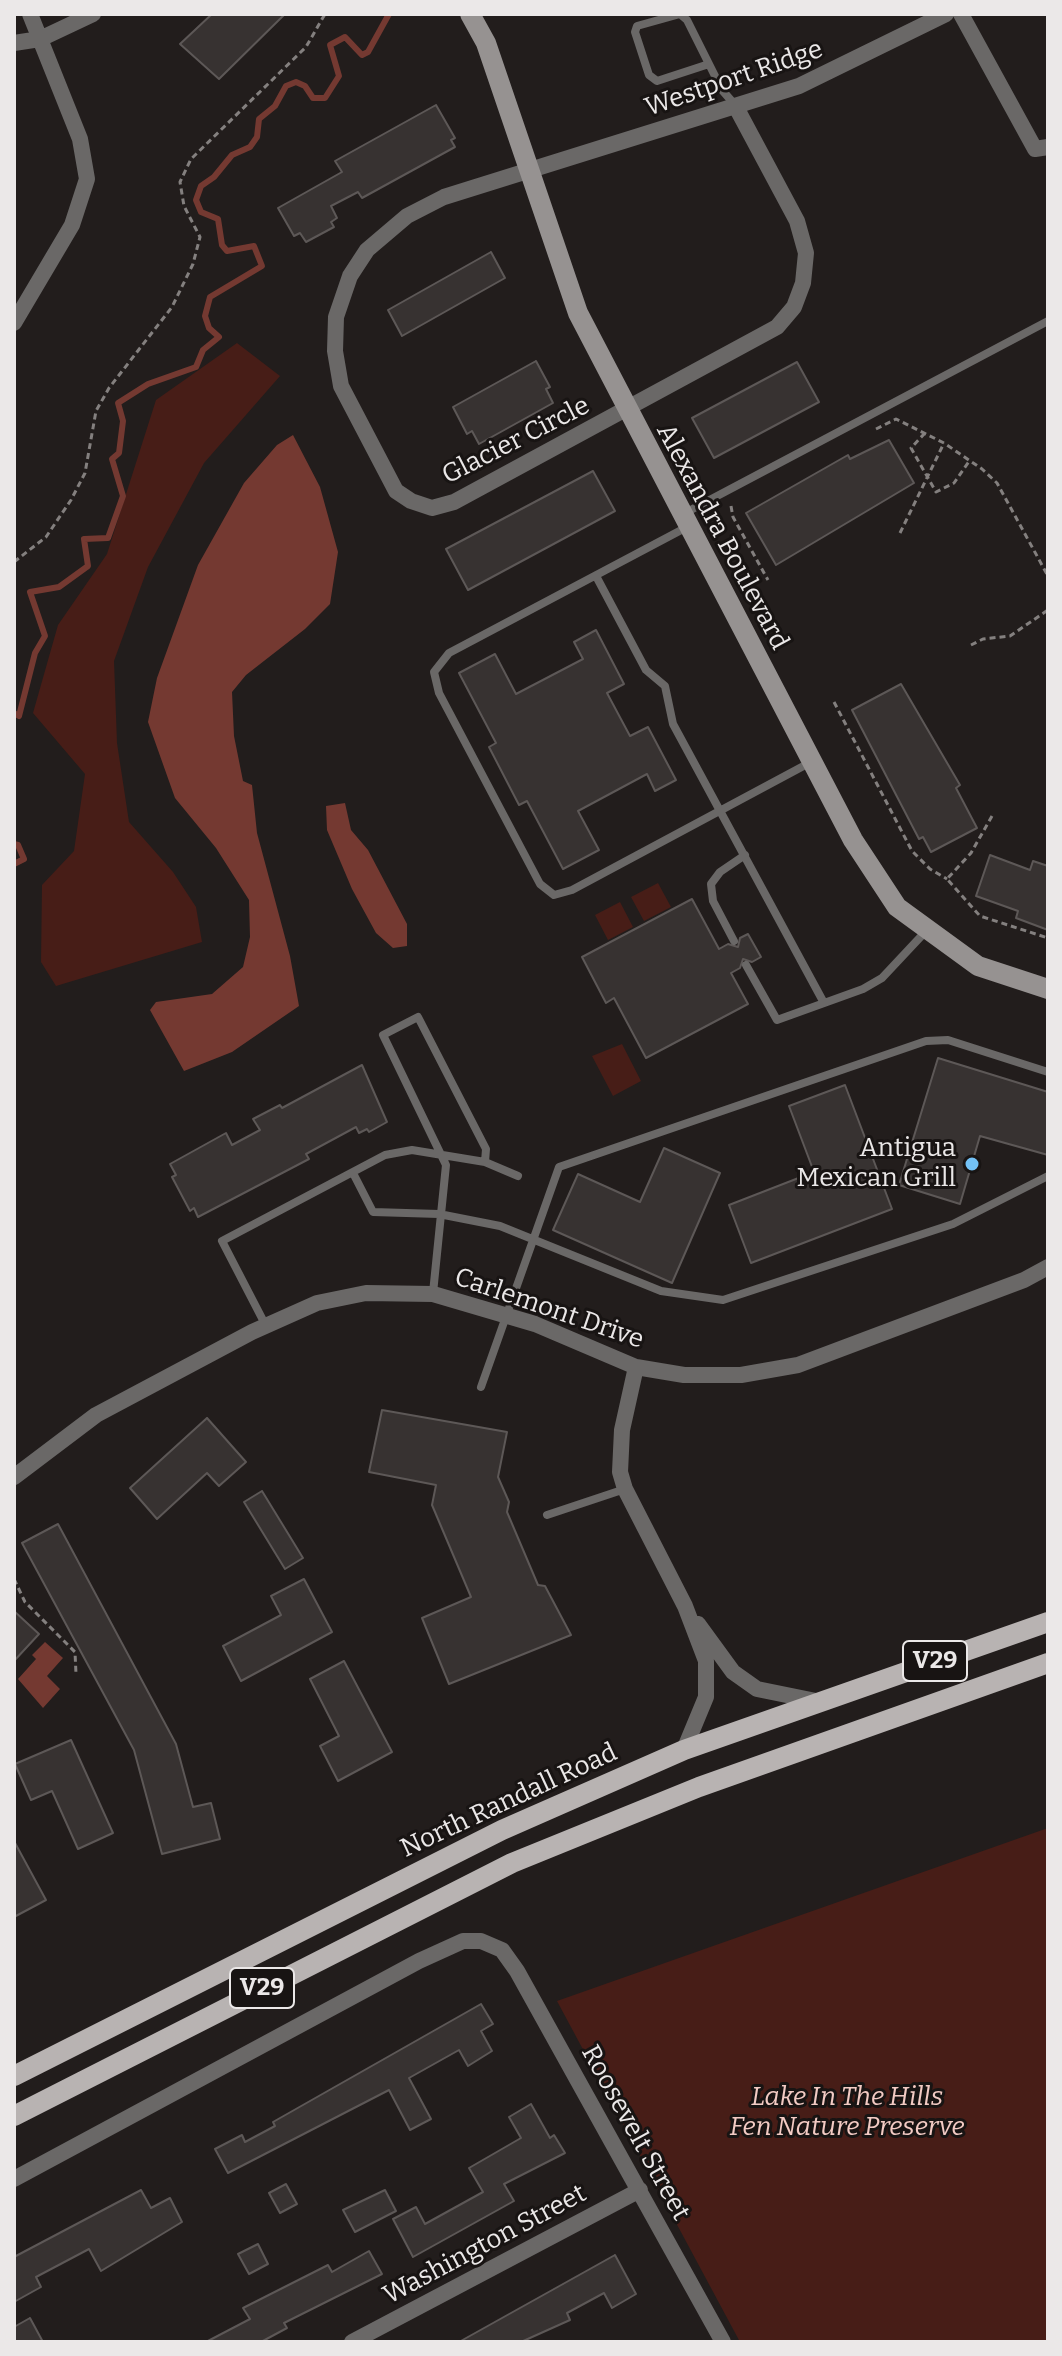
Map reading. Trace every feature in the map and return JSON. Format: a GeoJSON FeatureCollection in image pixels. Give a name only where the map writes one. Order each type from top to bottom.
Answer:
{"type":"FeatureCollection","features":[{"type":"Feature","properties":{"kind":"main road","name":"North Randall Road"},"geometry":{"type":"LineString","coordinates":[[14,2076],[475,1843],[684,1750],[1048,1622]]}},
{"type":"Feature","properties":{"kind":"main road","name":"V29"},"geometry":{"type":"LineString","coordinates":[[14,2116],[512,1863],[699,1787],[1048,1663]]}},
{"type":"Feature","properties":{"kind":"street"},"geometry":{"type":"LineString","coordinates":[[14,323],[72,225],[87,179],[80,139],[30,14]]}},
{"type":"Feature","properties":{"kind":"street"},"geometry":{"type":"LineString","coordinates":[[14,43],[40,39],[93,14]]}},
{"type":"Feature","properties":{"kind":"street","name":"Alexandra Boulevard"},"geometry":{"type":"LineString","coordinates":[[470,14],[486,43],[578,313],[626,411],[853,840],[897,907],[978,966],[1048,989]]}},
{"type":"Feature","properties":{"kind":"street","name":"Westport Ridge"},"geometry":{"type":"LineString","coordinates":[[530,170],[799,86],[946,14]]}},
{"type":"Feature","properties":{"kind":"street"},"geometry":{"type":"LineString","coordinates":[[961,14],[1035,149],[1048,147]]}},
{"type":"Feature","properties":{"kind":"street"},"geometry":{"type":"LineString","coordinates":[[626,411],[777,327],[794,307],[803,283],[806,253],[797,221],[736,107]]}},
{"type":"Feature","properties":{"kind":"street","name":"Glacier Circle"},"geometry":{"type":"LineString","coordinates":[[530,170],[444,197],[407,216],[367,250],[350,276],[336,317],[335,351],[341,386],[396,491],[411,501],[432,508],[454,502],[626,411]]}},
{"type":"Feature","properties":{"kind":"street","name":"Carlemont Drive"},"geometry":{"type":"LineString","coordinates":[[14,1477],[96,1415],[266,1326],[317,1303],[366,1293],[433,1294],[508,1315],[636,1367],[684,1375],[741,1375],[798,1365],[1010,1286],[1048,1267]]}},
{"type":"Feature","properties":{"kind":"street"},"geometry":{"type":"LineString","coordinates":[[636,1367],[622,1430],[620,1472],[625,1489],[685,1606],[706,1661],[706,1689],[684,1750]]}},
{"type":"Feature","properties":{"kind":"street"},"geometry":{"type":"LineString","coordinates":[[685,1606],[733,1672],[757,1689],[799,1700],[822,1701]]}},
{"type":"Feature","properties":{"kind":"street","name":"Roosevelt Street"},"geometry":{"type":"LineString","coordinates":[[14,2179],[419,1961],[463,1941],[481,1941],[502,1950],[517,1971],[723,2342]]}},
{"type":"Feature","properties":{"kind":"street","name":"Washington Street"},"geometry":{"type":"LineString","coordinates":[[352,2342],[640,2190]]}},
{"type":"Feature","properties":{"kind":"lane"},"geometry":{"type":"LineString","coordinates":[[709,64],[657,81],[649,75],[635,32],[637,26],[680,14],[687,20],[709,64],[736,107]]}},
{"type":"Feature","properties":{"kind":"lane"},"geometry":{"type":"LineString","coordinates":[[812,762],[572,890],[554,895],[540,884],[446,707],[434,672],[449,653],[596,576],[791,454],[1048,321]]}},
{"type":"Feature","properties":{"kind":"lane"},"geometry":{"type":"LineString","coordinates":[[596,576],[646,670],[665,686],[673,724],[824,1003]]}},
{"type":"Feature","properties":{"kind":"lane"},"geometry":{"type":"LineString","coordinates":[[734,941],[713,901],[711,884],[720,872],[745,855]]}},
{"type":"Feature","properties":{"kind":"lane"},"geometry":{"type":"LineString","coordinates":[[746,965],[777,1020],[863,989],[882,978],[928,929]]}},
{"type":"Feature","properties":{"kind":"lane"},"geometry":{"type":"LineString","coordinates":[[433,1294],[446,1165],[383,1035],[418,1017],[486,1149],[485,1162]]}},
{"type":"Feature","properties":{"kind":"lane"},"geometry":{"type":"LineString","coordinates":[[481,1387],[559,1167],[926,1041],[948,1040],[1048,1072]]}},
{"type":"Feature","properties":{"kind":"lane"},"geometry":{"type":"LineString","coordinates":[[266,1326],[222,1241],[385,1155],[412,1150],[485,1162],[518,1176]]}},
{"type":"Feature","properties":{"kind":"lane"},"geometry":{"type":"LineString","coordinates":[[353,1173],[373,1212],[439,1214],[500,1226],[661,1291],[723,1300],[953,1224],[1048,1176]]}},
{"type":"Feature","properties":{"kind":"lane"},"geometry":{"type":"LineString","coordinates":[[547,1515],[625,1489]]}},
{"type":"Feature","properties":{"kind":"path"},"geometry":{"type":"LineString","coordinates":[[14,562],[46,537],[71,500],[85,473],[96,411],[109,388],[172,307],[193,264],[200,237],[184,206],[180,182],[191,159],[306,47],[325,14]]}},
{"type":"Feature","properties":{"kind":"path"},"geometry":{"type":"LineString","coordinates":[[870,423],[877,430],[896,419],[944,443],[997,483],[1048,576]]}},
{"type":"Feature","properties":{"kind":"path"},"geometry":{"type":"LineString","coordinates":[[925,433],[911,448],[936,492],[954,483],[970,460]]}},
{"type":"Feature","properties":{"kind":"path"},"geometry":{"type":"LineString","coordinates":[[900,533],[944,443]]}},
{"type":"Feature","properties":{"kind":"path"},"geometry":{"type":"LineString","coordinates":[[729,498],[733,517],[768,580]]}},
{"type":"Feature","properties":{"kind":"path"},"geometry":{"type":"LineString","coordinates":[[971,645],[983,639],[1010,636],[1048,610]]}},
{"type":"Feature","properties":{"kind":"path"},"geometry":{"type":"LineString","coordinates":[[834,702],[912,851],[930,869],[947,879],[980,916],[1048,938]]}},
{"type":"Feature","properties":{"kind":"path"},"geometry":{"type":"LineString","coordinates":[[947,879],[971,853],[992,816]]}},
{"type":"Feature","properties":{"kind":"path"},"geometry":{"type":"LineString","coordinates":[[14,1579],[25,1602],[75,1652],[76,1674]]}},
{"type":"Feature","properties":{"kind":"green space"},"geometry":{"type":"Polygon","coordinates":[[[237,343],[280,376],[204,463],[148,567],[114,661],[117,743],[129,822],[173,872],[196,907],[202,942],[56,986],[41,962],[42,885],[74,851],[85,774],[33,713],[58,625],[107,554],[156,400],[237,343]]]}},
{"type":"Feature","properties":{"kind":"green space"},"geometry":{"type":"Polygon","coordinates":[[[658,883],[671,907],[644,921],[631,897],[658,883]]]}},
{"type":"Feature","properties":{"kind":"green space"},"geometry":{"type":"Polygon","coordinates":[[[620,902],[633,927],[608,940],[595,915],[620,902]]]}},
{"type":"Feature","properties":{"kind":"green space"},"geometry":{"type":"Polygon","coordinates":[[[622,1044],[641,1081],[613,1096],[592,1056],[622,1044]]]}},
{"type":"Feature","properties":{"kind":"green space","name":"Lake In The Hills Fen Nature Preserve"},"geometry":{"type":"Polygon","coordinates":[[[1048,1828],[1048,2342],[740,2342],[557,2001],[1048,1828]]]}},
{"type":"Feature","properties":{"kind":"shaded area"},"geometry":{"type":"Polygon","coordinates":[[[293,435],[320,487],[338,552],[330,604],[305,629],[246,675],[232,692],[234,736],[243,781],[252,785],[257,833],[290,956],[299,1006],[232,1052],[184,1071],[150,1010],[156,1002],[212,994],[243,967],[250,937],[249,900],[216,848],[175,798],[148,722],[157,678],[198,565],[244,483],[277,445],[293,435]]]}},
{"type":"Feature","properties":{"kind":"shaded area"},"geometry":{"type":"Polygon","coordinates":[[[345,803],[351,830],[368,850],[407,924],[407,946],[393,948],[376,933],[352,889],[327,830],[326,806],[345,803]]]}},
{"type":"Feature","properties":{"kind":"shaded area"},"geometry":{"type":"Polygon","coordinates":[[[45,1642],[63,1658],[47,1676],[60,1689],[43,1708],[18,1679],[36,1659],[32,1655],[45,1642]]]}},
{"type":"Feature","properties":{"kind":"building"},"geometry":{"type":"Polygon","coordinates":[[[212,14],[285,14],[219,79],[180,44],[212,14]]]}},
{"type":"Feature","properties":{"kind":"building"},"geometry":{"type":"Polygon","coordinates":[[[436,105],[455,138],[451,140],[455,147],[362,198],[358,192],[331,206],[337,218],[331,222],[334,227],[306,242],[300,233],[294,236],[278,208],[342,172],[335,161],[436,105]]]}},
{"type":"Feature","properties":{"kind":"building"},"geometry":{"type":"Polygon","coordinates":[[[491,252],[505,278],[402,336],[388,310],[491,252]]]}},
{"type":"Feature","properties":{"kind":"building"},"geometry":{"type":"Polygon","coordinates":[[[536,361],[550,387],[546,389],[553,403],[479,444],[472,431],[467,434],[453,407],[536,361]]]}},
{"type":"Feature","properties":{"kind":"building"},"geometry":{"type":"Polygon","coordinates":[[[797,362],[819,402],[714,458],[692,418],[797,362]]]}},
{"type":"Feature","properties":{"kind":"building"},"geometry":{"type":"Polygon","coordinates":[[[889,440],[914,483],[776,565],[746,513],[848,455],[850,459],[889,440]]]}},
{"type":"Feature","properties":{"kind":"building"},"geometry":{"type":"Polygon","coordinates":[[[593,471],[615,511],[468,590],[446,549],[593,471]]]}},
{"type":"Feature","properties":{"kind":"building"},"geometry":{"type":"Polygon","coordinates":[[[596,630],[624,684],[607,693],[630,736],[648,727],[676,780],[655,791],[647,774],[578,811],[599,850],[563,869],[527,801],[519,805],[489,747],[496,743],[459,673],[495,654],[516,694],[583,659],[574,642],[596,630]]]}},
{"type":"Feature","properties":{"kind":"building"},"geometry":{"type":"Polygon","coordinates":[[[901,684],[960,785],[956,788],[977,828],[931,852],[923,837],[919,839],[852,710],[901,684]]]}},
{"type":"Feature","properties":{"kind":"building"},"geometry":{"type":"Polygon","coordinates":[[[990,855],[1030,870],[1033,861],[1048,866],[1048,930],[1016,918],[1018,911],[976,896],[990,855]]]}},
{"type":"Feature","properties":{"kind":"building"},"geometry":{"type":"Polygon","coordinates":[[[692,899],[719,949],[728,944],[738,947],[740,938],[748,934],[761,957],[752,962],[743,959],[740,968],[731,973],[748,1004],[646,1058],[614,998],[606,1003],[582,957],[692,899]]]}},
{"type":"Feature","properties":{"kind":"building"},"geometry":{"type":"Polygon","coordinates":[[[938,1058],[1048,1092],[1048,1155],[980,1136],[960,1204],[899,1185],[938,1058]]]}},
{"type":"Feature","properties":{"kind":"building"},"geometry":{"type":"Polygon","coordinates":[[[362,1065],[387,1122],[369,1132],[367,1129],[359,1133],[356,1127],[306,1154],[309,1159],[198,1217],[194,1208],[190,1211],[172,1177],[176,1175],[170,1164],[226,1133],[232,1145],[260,1130],[253,1119],[280,1105],[282,1108],[362,1065]]]}},
{"type":"Feature","properties":{"kind":"building"},"geometry":{"type":"Polygon","coordinates":[[[845,1085],[892,1209],[751,1263],[729,1205],[814,1172],[789,1106],[845,1085]]]}},
{"type":"Feature","properties":{"kind":"building"},"geometry":{"type":"Polygon","coordinates":[[[664,1148],[720,1173],[672,1283],[553,1230],[578,1174],[640,1202],[664,1148]]]}},
{"type":"Feature","properties":{"kind":"building"},"geometry":{"type":"Polygon","coordinates":[[[382,1410],[507,1432],[498,1477],[509,1502],[507,1512],[538,1585],[545,1586],[571,1635],[449,1684],[422,1618],[471,1597],[432,1505],[436,1485],[369,1472],[382,1410]]]}},
{"type":"Feature","properties":{"kind":"building"},"geometry":{"type":"Polygon","coordinates":[[[207,1418],[246,1462],[219,1486],[207,1473],[157,1519],[130,1488],[207,1418]]]}},
{"type":"Feature","properties":{"kind":"building"},"geometry":{"type":"Polygon","coordinates":[[[262,1491],[303,1558],[285,1569],[244,1502],[262,1491]]]}},
{"type":"Feature","properties":{"kind":"building"},"geometry":{"type":"Polygon","coordinates":[[[58,1524],[176,1744],[193,1807],[211,1803],[220,1839],[162,1854],[134,1750],[22,1543],[58,1524]]]}},
{"type":"Feature","properties":{"kind":"building"},"geometry":{"type":"Polygon","coordinates":[[[304,1579],[332,1632],[241,1681],[223,1646],[281,1615],[271,1596],[304,1579]]]}},
{"type":"Feature","properties":{"kind":"building"},"geometry":{"type":"Polygon","coordinates":[[[14,1611],[39,1634],[14,1661],[14,1611]]]}},
{"type":"Feature","properties":{"kind":"building"},"geometry":{"type":"Polygon","coordinates":[[[344,1661],[392,1752],[338,1781],[320,1746],[339,1736],[310,1679],[344,1661]]]}},
{"type":"Feature","properties":{"kind":"building"},"geometry":{"type":"Polygon","coordinates":[[[71,1740],[113,1833],[78,1849],[52,1791],[31,1800],[15,1764],[71,1740]]]}},
{"type":"Feature","properties":{"kind":"building"},"geometry":{"type":"Polygon","coordinates":[[[14,1841],[46,1900],[14,1917],[14,1841]]]}},
{"type":"Feature","properties":{"kind":"building"},"geometry":{"type":"Polygon","coordinates":[[[481,2004],[493,2024],[481,2031],[492,2051],[468,2066],[459,2050],[409,2078],[431,2119],[410,2130],[389,2090],[228,2173],[215,2149],[242,2135],[245,2142],[275,2126],[273,2122],[481,2004]]]}},
{"type":"Feature","properties":{"kind":"building"},"geometry":{"type":"Polygon","coordinates":[[[531,2104],[550,2138],[554,2135],[565,2153],[504,2184],[514,2201],[413,2257],[393,2219],[416,2207],[425,2224],[483,2192],[469,2168],[521,2138],[509,2117],[531,2104]]]}},
{"type":"Feature","properties":{"kind":"building"},"geometry":{"type":"Polygon","coordinates":[[[286,2184],[297,2204],[280,2213],[269,2193],[286,2184]]]}},
{"type":"Feature","properties":{"kind":"building"},"geometry":{"type":"Polygon","coordinates":[[[141,2190],[151,2208],[170,2198],[182,2222],[101,2271],[89,2249],[36,2277],[41,2287],[14,2302],[14,2257],[141,2190]]]}},
{"type":"Feature","properties":{"kind":"building"},"geometry":{"type":"Polygon","coordinates":[[[385,2190],[396,2211],[355,2232],[343,2210],[385,2190]]]}},
{"type":"Feature","properties":{"kind":"building"},"geometry":{"type":"Polygon","coordinates":[[[258,2244],[268,2264],[249,2274],[238,2254],[258,2244]]]}},
{"type":"Feature","properties":{"kind":"building"},"geometry":{"type":"Polygon","coordinates":[[[369,2251],[382,2274],[284,2323],[287,2328],[261,2342],[206,2342],[250,2319],[243,2308],[328,2265],[332,2272],[369,2251]]]}},
{"type":"Feature","properties":{"kind":"building"},"geometry":{"type":"Polygon","coordinates":[[[615,2255],[636,2294],[612,2308],[604,2293],[567,2313],[570,2320],[521,2342],[459,2342],[615,2255]]]}},
{"type":"Feature","properties":{"kind":"building"},"geometry":{"type":"Polygon","coordinates":[[[30,2318],[43,2342],[14,2342],[14,2327],[30,2318]]]}},
{"type":"Feature","properties":{"kind":"waterway"},"geometry":{"type":"LineString","coordinates":[[14,713],[19,716],[35,653],[45,636],[30,592],[59,587],[88,566],[84,539],[108,538],[123,496],[112,459],[119,453],[123,421],[118,403],[148,384],[196,367],[203,350],[219,337],[209,328],[205,316],[210,297],[262,266],[254,246],[227,251],[222,245],[218,219],[201,212],[196,200],[201,186],[214,177],[232,155],[250,147],[257,137],[259,119],[275,106],[286,86],[296,82],[305,86],[313,98],[325,98],[339,76],[330,45],[345,37],[362,55],[368,52],[389,14]]}},
{"type":"Feature","properties":{"kind":"waterway"},"geometry":{"type":"LineString","coordinates":[[14,844],[18,845],[24,859],[14,864]]}},
{"type":"Feature","properties":{"kind":"place","name":"Antigua Mexican Grill"},"geometry":{"type":"Point","coordinates":[972,1164]}}]}
